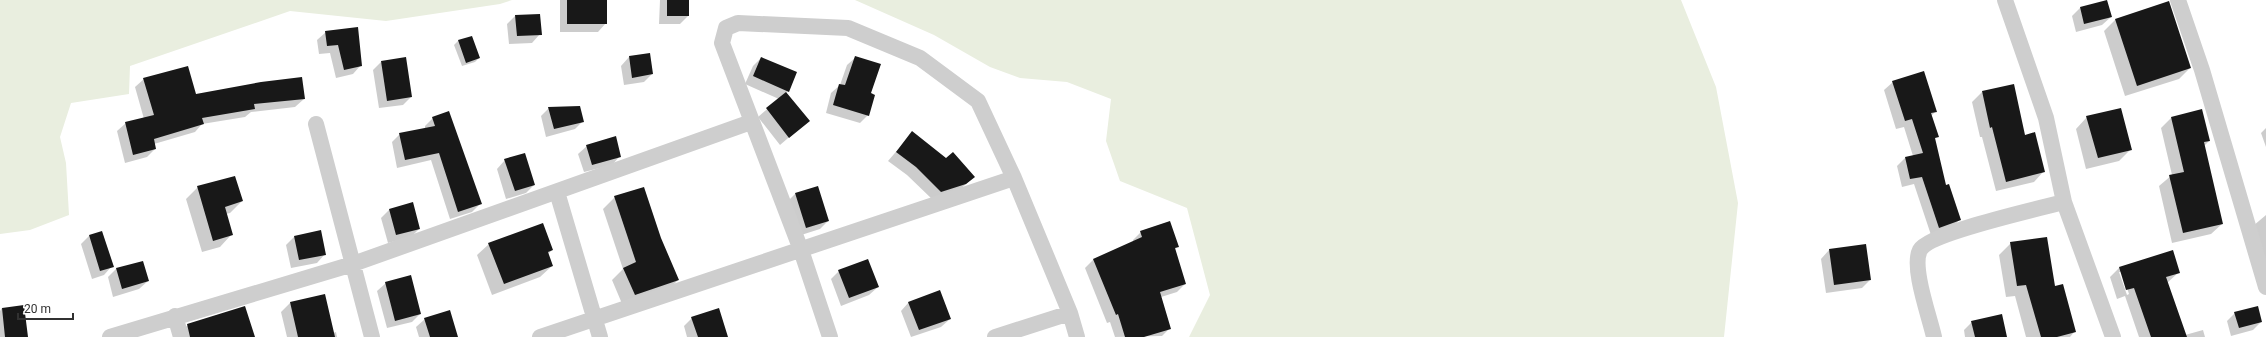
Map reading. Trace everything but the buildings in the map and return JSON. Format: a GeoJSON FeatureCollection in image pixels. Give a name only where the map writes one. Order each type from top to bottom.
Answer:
{"type":"FeatureCollection","features":[{"type":"Feature","properties":{"kind":"street"},"geometry":{"type":"LineString","coordinates":[[2005,0],[2046,118],[2064,202],[2114,337]]}},
{"type":"Feature","properties":{"kind":"street"},"geometry":{"type":"LineString","coordinates":[[2178,0],[2202,70],[2266,287]]}},
{"type":"Feature","properties":{"kind":"street"},"geometry":{"type":"LineString","coordinates":[[830,337],[801,250],[722,43],[726,28],[738,22],[848,28],[920,58],[978,101],[1014,178],[1070,313],[1077,337]]}},
{"type":"Feature","properties":{"kind":"street"},"geometry":{"type":"LineString","coordinates":[[110,337],[175,316],[353,264],[751,122]]}},
{"type":"Feature","properties":{"kind":"street"},"geometry":{"type":"LineString","coordinates":[[316,124],[372,337]]}},
{"type":"Feature","properties":{"kind":"street"},"geometry":{"type":"LineString","coordinates":[[540,337],[595,320],[1014,178]]}},
{"type":"Feature","properties":{"kind":"street"},"geometry":{"type":"LineString","coordinates":[[557,192],[600,337]]}},
{"type":"Feature","properties":{"kind":"street"},"geometry":{"type":"LineString","coordinates":[[1934,337],[1917,267],[1920,250],[1929,242],[1969,227],[2064,202]]}},
{"type":"Feature","properties":{"kind":"street"},"geometry":{"type":"LineString","coordinates":[[995,337],[1070,313]]}},
{"type":"Feature","properties":{"kind":"street"},"geometry":{"type":"LineString","coordinates":[[175,316],[181,337]]}},
{"type":"Feature","properties":{"kind":"shaded area"},"geometry":{"type":"Polygon","coordinates":[[[0,0],[512,0],[500,4],[386,21],[290,11],[130,66],[129,94],[71,103],[60,137],[66,163],[69,215],[30,230],[0,234],[0,0]]]}},
{"type":"Feature","properties":{"kind":"shaded area"},"geometry":{"type":"Polygon","coordinates":[[[855,0],[1681,0],[1716,87],[1738,203],[1724,337],[1189,337],[1210,295],[1187,208],[1120,181],[1106,141],[1111,99],[1067,82],[1020,78],[990,67],[934,35],[855,0]]]}}]}
